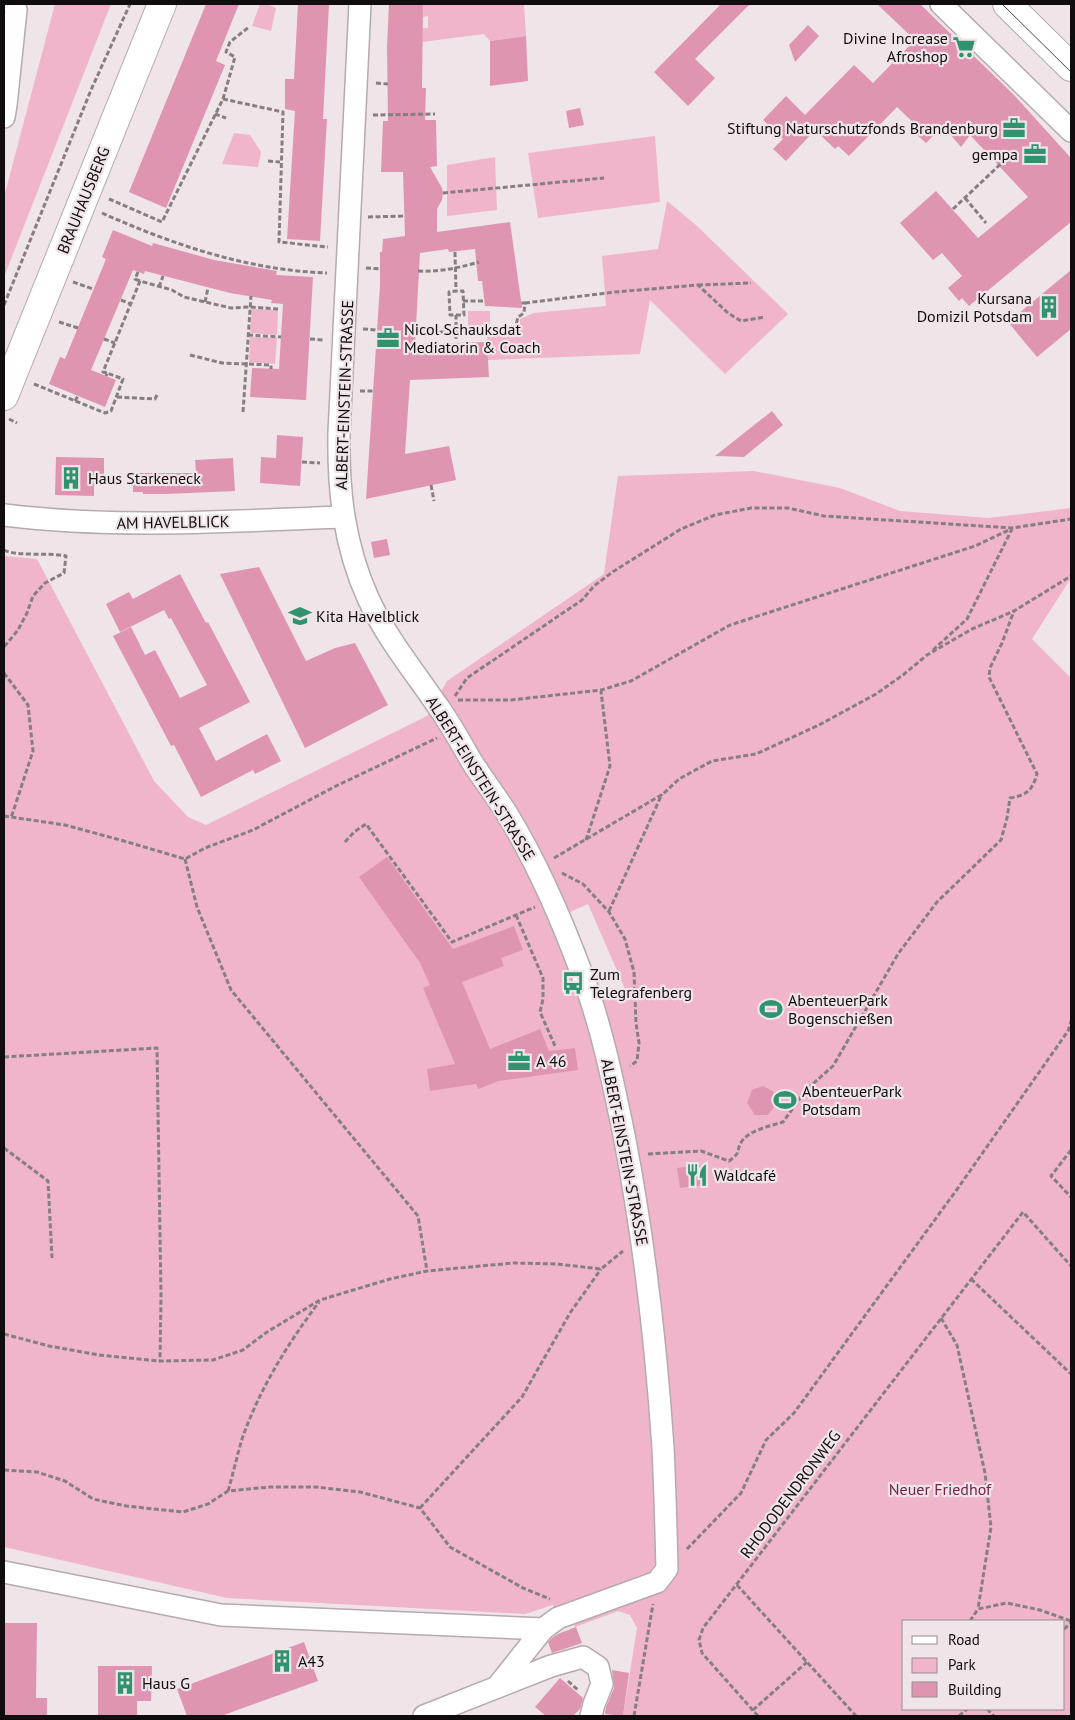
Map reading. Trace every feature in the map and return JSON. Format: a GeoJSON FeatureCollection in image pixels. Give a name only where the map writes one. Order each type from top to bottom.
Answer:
{"type":"FeatureCollection","features":[{"type":"Feature","properties":{"kind":"main road","name":"BRAUHAUSBERG"},"geometry":{"type":"LineString","coordinates":[[8,385],[162,4]]}},
{"type":"Feature","properties":{"kind":"main road"},"geometry":{"type":"LineString","coordinates":[[1007,4],[1071,67]]}},
{"type":"Feature","properties":{"kind":"street"},"geometry":{"type":"LineString","coordinates":[[4,117],[16,10],[14,4]]}},
{"type":"Feature","properties":{"kind":"street","name":"ALBERT-EINSTEIN-STRASSE"},"geometry":{"type":"LineString","coordinates":[[360,4],[338,457],[343,517],[358,572],[381,624],[507,814],[536,867],[557,912],[598,1021],[609,1062],[628,1156],[642,1240],[655,1345],[663,1450],[662,1576]]}},
{"type":"Feature","properties":{"kind":"street"},"geometry":{"type":"LineString","coordinates":[[941,4],[1071,131]]}},
{"type":"Feature","properties":{"kind":"street","name":"AM HAVELBLICK"},"geometry":{"type":"LineString","coordinates":[[4,514],[124,524],[343,517]]}},
{"type":"Feature","properties":{"kind":"street"},"geometry":{"type":"LineString","coordinates":[[4,1572],[221,1615],[555,1621],[662,1576]]}},
{"type":"Feature","properties":{"kind":"street"},"geometry":{"type":"LineString","coordinates":[[498,1688],[555,1621]]}},
{"type":"Feature","properties":{"kind":"street"},"geometry":{"type":"LineString","coordinates":[[424,1716],[551,1666],[583,1657],[598,1667],[602,1684],[592,1710]]}},
{"type":"Feature","properties":{"kind":"path"},"geometry":{"type":"LineString","coordinates":[[4,305],[91,90],[130,4]]}},
{"type":"Feature","properties":{"kind":"path"},"geometry":{"type":"LineString","coordinates":[[87,190],[162,222],[223,99],[235,57],[226,52],[230,42],[249,27]]}},
{"type":"Feature","properties":{"kind":"path"},"geometry":{"type":"LineString","coordinates":[[378,83],[388,84]]}},
{"type":"Feature","properties":{"kind":"path"},"geometry":{"type":"LineString","coordinates":[[223,99],[283,112],[279,242],[349,249]]}},
{"type":"Feature","properties":{"kind":"path"},"geometry":{"type":"LineString","coordinates":[[215,114],[226,118]]}},
{"type":"Feature","properties":{"kind":"path"},"geometry":{"type":"LineString","coordinates":[[355,114],[435,114]]}},
{"type":"Feature","properties":{"kind":"path"},"geometry":{"type":"LineString","coordinates":[[953,209],[1008,158]]}},
{"type":"Feature","properties":{"kind":"path"},"geometry":{"type":"LineString","coordinates":[[268,161],[280,162]]}},
{"type":"Feature","properties":{"kind":"path"},"geometry":{"type":"LineString","coordinates":[[444,194],[604,178]]}},
{"type":"Feature","properties":{"kind":"path"},"geometry":{"type":"LineString","coordinates":[[965,198],[986,223]]}},
{"type":"Feature","properties":{"kind":"path"},"geometry":{"type":"LineString","coordinates":[[378,217],[405,216]]}},
{"type":"Feature","properties":{"kind":"path"},"geometry":{"type":"LineString","coordinates":[[126,224],[187,248],[242,262],[290,270],[347,273]]}},
{"type":"Feature","properties":{"kind":"path"},"geometry":{"type":"LineString","coordinates":[[455,252],[456,291]]}},
{"type":"Feature","properties":{"kind":"path"},"geometry":{"type":"LineString","coordinates":[[418,271],[435,272],[456,269],[479,262]]}},
{"type":"Feature","properties":{"kind":"path"},"geometry":{"type":"LineString","coordinates":[[138,272],[135,279],[184,297],[231,308],[278,309]]}},
{"type":"Feature","properties":{"kind":"path"},"geometry":{"type":"LineString","coordinates":[[160,287],[163,276]]}},
{"type":"Feature","properties":{"kind":"path"},"geometry":{"type":"LineString","coordinates":[[8,385],[75,401],[104,413],[111,411],[123,379],[103,372],[140,281]]}},
{"type":"Feature","properties":{"kind":"path"},"geometry":{"type":"LineString","coordinates":[[75,283],[93,290]]}},
{"type":"Feature","properties":{"kind":"path"},"geometry":{"type":"LineString","coordinates":[[416,332],[514,333],[518,317],[524,313],[523,303],[615,292],[698,285],[751,283]]}},
{"type":"Feature","properties":{"kind":"path"},"geometry":{"type":"LineString","coordinates":[[698,285],[741,321],[765,317]]}},
{"type":"Feature","properties":{"kind":"path"},"geometry":{"type":"LineString","coordinates":[[204,302],[208,288]]}},
{"type":"Feature","properties":{"kind":"path"},"geometry":{"type":"LineString","coordinates":[[456,291],[462,291],[464,315],[450,315],[449,292],[456,291]]}},
{"type":"Feature","properties":{"kind":"path"},"geometry":{"type":"LineString","coordinates":[[243,412],[251,296]]}},
{"type":"Feature","properties":{"kind":"path"},"geometry":{"type":"LineString","coordinates":[[121,300],[131,304]]}},
{"type":"Feature","properties":{"kind":"path"},"geometry":{"type":"LineString","coordinates":[[463,300],[484,301]]}},
{"type":"Feature","properties":{"kind":"path"},"geometry":{"type":"LineString","coordinates":[[456,315],[456,339]]}},
{"type":"Feature","properties":{"kind":"path"},"geometry":{"type":"LineString","coordinates":[[59,322],[78,328]]}},
{"type":"Feature","properties":{"kind":"path"},"geometry":{"type":"LineString","coordinates":[[248,335],[281,337]]}},
{"type":"Feature","properties":{"kind":"path"},"geometry":{"type":"LineString","coordinates":[[104,339],[115,343]]}},
{"type":"Feature","properties":{"kind":"path"},"geometry":{"type":"LineString","coordinates":[[190,355],[222,363],[271,365],[271,369]]}},
{"type":"Feature","properties":{"kind":"path"},"geometry":{"type":"LineString","coordinates":[[117,397],[155,399],[157,395]]}},
{"type":"Feature","properties":{"kind":"path"},"geometry":{"type":"LineString","coordinates":[[75,401],[78,396]]}},
{"type":"Feature","properties":{"kind":"path"},"geometry":{"type":"LineString","coordinates":[[431,485],[434,501]]}},
{"type":"Feature","properties":{"kind":"path"},"geometry":{"type":"LineString","coordinates":[[1012,528],[975,546],[730,624],[631,681],[601,690],[511,700],[452,700],[467,678],[582,600],[594,586],[614,571],[681,528],[715,515],[751,508],[788,508],[824,516],[1012,528],[1071,519]]}},
{"type":"Feature","properties":{"kind":"path"},"geometry":{"type":"LineString","coordinates":[[536,867],[663,794],[679,779],[712,761],[756,754],[819,725],[876,694],[903,676],[967,619],[1012,528]]}},
{"type":"Feature","properties":{"kind":"path"},"geometry":{"type":"LineString","coordinates":[[4,550],[11,554],[52,553],[66,556],[64,573],[45,583],[33,596],[18,630],[4,647]]}},
{"type":"Feature","properties":{"kind":"path"},"geometry":{"type":"LineString","coordinates":[[927,655],[972,629],[1014,611],[1071,576]]}},
{"type":"Feature","properties":{"kind":"path"},"geometry":{"type":"LineString","coordinates":[[628,1156],[701,1151],[729,1161],[738,1154],[742,1142],[760,1128],[783,1122],[806,1090],[833,1066],[898,954],[937,902],[1001,840],[1010,798],[1022,796],[1033,787],[1037,774],[989,677],[990,668],[1014,611]]}},
{"type":"Feature","properties":{"kind":"path"},"geometry":{"type":"LineString","coordinates":[[4,673],[28,705],[33,751],[11,818]]}},
{"type":"Feature","properties":{"kind":"path"},"geometry":{"type":"LineString","coordinates":[[585,840],[610,766],[601,690]]}},
{"type":"Feature","properties":{"kind":"path"},"geometry":{"type":"LineString","coordinates":[[4,816],[65,825],[124,840],[185,859],[205,848],[252,830],[336,786],[453,730]]}},
{"type":"Feature","properties":{"kind":"path"},"geometry":{"type":"LineString","coordinates":[[609,912],[663,794]]}},
{"type":"Feature","properties":{"kind":"path"},"geometry":{"type":"LineString","coordinates":[[345,842],[354,832],[366,824],[452,942],[521,912]]}},
{"type":"Feature","properties":{"kind":"path"},"geometry":{"type":"LineString","coordinates":[[185,859],[197,907],[231,990],[418,1216],[427,1271]]}},
{"type":"Feature","properties":{"kind":"path"},"geometry":{"type":"LineString","coordinates":[[516,914],[543,978],[540,1012],[555,1046]]}},
{"type":"Feature","properties":{"kind":"path"},"geometry":{"type":"LineString","coordinates":[[634,1716],[662,1576],[741,1493],[766,1440],[794,1413],[958,1188],[1068,1031],[1071,1021]]}},
{"type":"Feature","properties":{"kind":"path"},"geometry":{"type":"LineString","coordinates":[[4,1057],[157,1048],[161,1296],[160,1361]]}},
{"type":"Feature","properties":{"kind":"path"},"geometry":{"type":"LineString","coordinates":[[4,1148],[48,1181],[52,1258]]}},
{"type":"Feature","properties":{"kind":"path"},"geometry":{"type":"LineString","coordinates":[[1071,1150],[1051,1176],[1071,1197]]}},
{"type":"Feature","properties":{"kind":"path","name":"RHODODENDRONWEG"},"geometry":{"type":"LineString","coordinates":[[753,1710],[702,1653],[699,1640],[703,1628],[1023,1212],[1071,1266]]}},
{"type":"Feature","properties":{"kind":"path"},"geometry":{"type":"LineString","coordinates":[[420,1508],[522,1398],[570,1313],[601,1269],[621,1252],[642,1240]]}},
{"type":"Feature","properties":{"kind":"path"},"geometry":{"type":"LineString","coordinates":[[4,1334],[49,1346],[99,1355],[160,1361],[214,1360],[243,1350],[267,1332],[320,1300],[390,1279],[427,1271],[513,1262],[601,1269]]}},
{"type":"Feature","properties":{"kind":"path"},"geometry":{"type":"LineString","coordinates":[[971,1279],[1071,1374]]}},
{"type":"Feature","properties":{"kind":"path"},"geometry":{"type":"LineString","coordinates":[[228,1491],[242,1439],[263,1390],[289,1343],[320,1300]]}},
{"type":"Feature","properties":{"kind":"path"},"geometry":{"type":"LineString","coordinates":[[941,1318],[957,1345],[985,1473],[991,1527],[978,1609],[971,1620]]}},
{"type":"Feature","properties":{"kind":"path"},"geometry":{"type":"LineString","coordinates":[[4,1470],[37,1472],[65,1481],[93,1499],[110,1503],[183,1512],[208,1504],[228,1491],[270,1487],[316,1487],[360,1492],[420,1508],[450,1547],[523,1588],[552,1600],[555,1621]]}},
{"type":"Feature","properties":{"kind":"path"},"geometry":{"type":"LineString","coordinates":[[737,1585],[856,1716]]}},
{"type":"Feature","properties":{"kind":"path"},"geometry":{"type":"LineString","coordinates":[[978,1609],[1007,1603],[1040,1610],[1071,1622]]}},
{"type":"Feature","properties":{"kind":"path"},"geometry":{"type":"LineString","coordinates":[[758,1716],[753,1710],[807,1662]]}},
{"type":"Feature","properties":{"kind":"path"},"geometry":{"type":"LineString","coordinates":[[551,1666],[592,1710]]}},
{"type":"Feature","properties":{"kind":"green space"},"geometry":{"type":"Polygon","coordinates":[[[55,4],[111,4],[4,277],[4,197],[55,4]]]}},
{"type":"Feature","properties":{"kind":"green space"},"geometry":{"type":"Polygon","coordinates":[[[260,4],[267,4],[276,8],[271,31],[252,26],[260,4]]]}},
{"type":"Feature","properties":{"kind":"green space"},"geometry":{"type":"Polygon","coordinates":[[[423,4],[524,4],[526,36],[490,41],[484,34],[422,42],[422,28],[428,28],[428,16],[423,17],[423,4]]]}},
{"type":"Feature","properties":{"kind":"green space"},"geometry":{"type":"Polygon","coordinates":[[[234,133],[250,135],[261,152],[258,167],[222,164],[234,133]]]}},
{"type":"Feature","properties":{"kind":"green space"},"geometry":{"type":"Polygon","coordinates":[[[655,136],[660,202],[538,218],[528,153],[655,136]]]}},
{"type":"Feature","properties":{"kind":"green space"},"geometry":{"type":"Polygon","coordinates":[[[495,157],[497,210],[447,216],[447,165],[495,157]]]}},
{"type":"Feature","properties":{"kind":"green space"},"geometry":{"type":"Polygon","coordinates":[[[667,201],[697,226],[788,314],[725,374],[650,300],[640,354],[488,360],[487,336],[520,335],[520,319],[534,313],[606,306],[602,256],[658,249],[667,201]]]}},
{"type":"Feature","properties":{"kind":"green space"},"geometry":{"type":"Polygon","coordinates":[[[252,309],[278,310],[277,335],[250,333],[252,309]]]}},
{"type":"Feature","properties":{"kind":"green space"},"geometry":{"type":"Polygon","coordinates":[[[468,311],[490,311],[490,333],[468,332],[468,311]]]}},
{"type":"Feature","properties":{"kind":"green space"},"geometry":{"type":"Polygon","coordinates":[[[250,337],[277,338],[275,364],[249,362],[250,337]]]}},
{"type":"Feature","properties":{"kind":"green space","name":"Neuer Friedhof"},"geometry":{"type":"Polygon","coordinates":[[[754,471],[840,488],[900,511],[988,518],[1071,508],[1071,578],[1032,639],[1071,678],[1071,1716],[623,1716],[637,1628],[630,1615],[618,1611],[575,1627],[571,1616],[558,1620],[553,1605],[525,1614],[227,1598],[4,1547],[4,556],[37,559],[154,781],[188,817],[206,825],[427,716],[447,681],[604,574],[618,476],[754,471]],[[588,904],[568,913],[606,1000],[626,991],[588,904]]]}},
{"type":"Feature","properties":{"kind":"building"},"geometry":{"type":"Polygon","coordinates":[[[206,4],[239,4],[216,61],[225,65],[166,208],[129,192],[206,4]]]}},
{"type":"Feature","properties":{"kind":"building"},"geometry":{"type":"Polygon","coordinates":[[[298,4],[329,4],[323,119],[327,119],[320,241],[287,239],[295,111],[285,109],[285,79],[294,79],[298,4]]]}},
{"type":"Feature","properties":{"kind":"building"},"geometry":{"type":"Polygon","coordinates":[[[389,4],[423,4],[422,88],[426,88],[425,120],[436,120],[437,166],[430,167],[443,193],[442,200],[437,209],[437,232],[510,222],[522,308],[485,306],[482,281],[478,281],[475,249],[449,252],[448,249],[420,253],[415,344],[487,342],[489,377],[410,380],[405,454],[449,446],[456,480],[366,499],[380,285],[380,252],[382,252],[383,239],[405,236],[403,172],[381,172],[383,121],[388,121],[387,47],[389,4]]]}},
{"type":"Feature","properties":{"kind":"building"},"geometry":{"type":"Polygon","coordinates":[[[721,4],[750,4],[695,59],[715,78],[688,106],[654,72],[721,4]]]}},
{"type":"Feature","properties":{"kind":"building"},"geometry":{"type":"Polygon","coordinates":[[[877,4],[920,4],[1014,95],[1071,158],[1071,222],[969,306],[962,298],[959,301],[948,288],[962,276],[942,253],[933,260],[900,223],[936,191],[978,238],[1028,197],[970,135],[961,147],[943,126],[926,143],[914,132],[918,127],[897,107],[849,156],[838,146],[835,149],[815,130],[786,161],[773,149],[783,139],[763,120],[786,96],[805,115],[854,65],[873,83],[915,40],[877,4]]]}},
{"type":"Feature","properties":{"kind":"building"},"geometry":{"type":"Polygon","coordinates":[[[808,25],[819,36],[795,62],[789,45],[808,25]]]}},
{"type":"Feature","properties":{"kind":"building"},"geometry":{"type":"Polygon","coordinates":[[[526,36],[528,81],[490,86],[490,41],[526,36]]]}},
{"type":"Feature","properties":{"kind":"building"},"geometry":{"type":"Polygon","coordinates":[[[580,108],[584,125],[569,128],[566,111],[580,108]]]}},
{"type":"Feature","properties":{"kind":"building"},"geometry":{"type":"Polygon","coordinates":[[[113,230],[152,246],[153,243],[214,260],[277,271],[276,275],[313,277],[306,400],[250,397],[252,368],[279,369],[283,304],[271,303],[272,300],[230,293],[145,271],[144,274],[133,270],[91,370],[116,380],[105,407],[49,384],[60,357],[65,359],[106,259],[102,257],[113,230]]]}},
{"type":"Feature","properties":{"kind":"building","name":"Kursana Domizil Potsdam"},"geometry":{"type":"Polygon","coordinates":[[[1071,270],[1071,329],[1037,357],[1008,322],[1071,270]]]}},
{"type":"Feature","properties":{"kind":"building"},"geometry":{"type":"Polygon","coordinates":[[[772,411],[783,425],[744,457],[715,456],[772,411]]]}},
{"type":"Feature","properties":{"kind":"building"},"geometry":{"type":"Polygon","coordinates":[[[277,435],[303,437],[300,486],[260,483],[261,457],[276,458],[277,435]]]}},
{"type":"Feature","properties":{"kind":"building","name":"Haus Starkeneck"},"geometry":{"type":"Polygon","coordinates":[[[56,457],[104,458],[104,474],[94,474],[94,496],[55,495],[56,457]]]}},
{"type":"Feature","properties":{"kind":"building"},"geometry":{"type":"Polygon","coordinates":[[[233,458],[235,491],[166,494],[133,492],[133,473],[196,473],[195,460],[233,458]]]}},
{"type":"Feature","properties":{"kind":"building"},"geometry":{"type":"Polygon","coordinates":[[[387,539],[390,555],[374,558],[371,542],[387,539]]]}},
{"type":"Feature","properties":{"kind":"building"},"geometry":{"type":"Polygon","coordinates":[[[259,567],[306,661],[335,648],[355,643],[388,705],[305,748],[220,574],[259,567]]]}},
{"type":"Feature","properties":{"kind":"building"},"geometry":{"type":"Polygon","coordinates":[[[180,574],[206,623],[208,622],[250,702],[199,728],[216,761],[267,734],[281,761],[255,774],[253,770],[201,797],[174,745],[171,746],[113,636],[131,627],[145,655],[155,650],[180,698],[207,685],[171,618],[169,619],[164,610],[120,632],[106,604],[129,592],[133,599],[180,574]]]}},
{"type":"Feature","properties":{"kind":"building"},"geometry":{"type":"Polygon","coordinates":[[[387,857],[453,949],[514,926],[523,950],[501,958],[504,966],[462,982],[490,1049],[540,1029],[549,1051],[575,1048],[578,1070],[499,1081],[478,1089],[476,1084],[430,1091],[427,1069],[455,1064],[423,988],[430,985],[420,963],[359,877],[387,857]]]}},
{"type":"Feature","properties":{"kind":"building"},"geometry":{"type":"Polygon","coordinates":[[[763,1086],[774,1092],[776,1104],[768,1115],[755,1115],[747,1103],[752,1090],[763,1086]]]}},
{"type":"Feature","properties":{"kind":"building"},"geometry":{"type":"Polygon","coordinates":[[[700,1165],[703,1185],[680,1188],[677,1168],[700,1165]]]}},
{"type":"Feature","properties":{"kind":"building"},"geometry":{"type":"Polygon","coordinates":[[[4,1623],[37,1623],[36,1698],[47,1698],[47,1716],[4,1716],[4,1623]]]}},
{"type":"Feature","properties":{"kind":"building"},"geometry":{"type":"Polygon","coordinates":[[[576,1627],[582,1643],[552,1653],[548,1642],[558,1634],[576,1627]]]}},
{"type":"Feature","properties":{"kind":"building","name":"A43"},"geometry":{"type":"Polygon","coordinates":[[[304,1642],[318,1681],[221,1716],[187,1716],[177,1689],[304,1642]]]}},
{"type":"Feature","properties":{"kind":"building","name":"Haus G"},"geometry":{"type":"Polygon","coordinates":[[[98,1666],[152,1666],[151,1701],[137,1701],[137,1716],[98,1716],[98,1666]]]}},
{"type":"Feature","properties":{"kind":"building"},"geometry":{"type":"Polygon","coordinates":[[[612,1670],[629,1673],[623,1716],[605,1714],[614,1688],[612,1670]]]}},
{"type":"Feature","properties":{"kind":"building"},"geometry":{"type":"Polygon","coordinates":[[[560,1678],[583,1698],[580,1709],[573,1716],[546,1716],[535,1707],[560,1678]]]}},
{"type":"Feature","properties":{"kind":"tram line"},"geometry":{"type":"LineString","coordinates":[[1002,4],[1071,72]]}},
{"type":"Feature","properties":{"kind":"place","name":"Divine Increase Afroshop"},"geometry":{"type":"Point","coordinates":[964,47]}},
{"type":"Feature","properties":{"kind":"place","name":"Stiftung Naturschutzfonds Brandenburg"},"geometry":{"type":"Point","coordinates":[1014,128]}},
{"type":"Feature","properties":{"kind":"place","name":"gempa"},"geometry":{"type":"Point","coordinates":[1035,154]}},
{"type":"Feature","properties":{"kind":"place","name":"Kursana Domizil Potsdam"},"geometry":{"type":"Point","coordinates":[1049,307]}},
{"type":"Feature","properties":{"kind":"place","name":"Nicol Schauksdat Mediatorin & Coach"},"geometry":{"type":"Point","coordinates":[388,338]}},
{"type":"Feature","properties":{"kind":"place","name":"Haus Starkeneck"},"geometry":{"type":"Point","coordinates":[71,478]}},
{"type":"Feature","properties":{"kind":"place","name":"Kita Havelblick"},"geometry":{"type":"Point","coordinates":[300,616]}},
{"type":"Feature","properties":{"kind":"place","name":"Zum Telegrafenberg"},"geometry":{"type":"Point","coordinates":[573,983]}},
{"type":"Feature","properties":{"kind":"place","name":"AbenteuerPark Bogenschießen"},"geometry":{"type":"Point","coordinates":[771,1009]}},
{"type":"Feature","properties":{"kind":"place","name":"A 46"},"geometry":{"type":"Point","coordinates":[519,1061]}},
{"type":"Feature","properties":{"kind":"place","name":"AbenteuerPark Potsdam"},"geometry":{"type":"Point","coordinates":[785,1100]}},
{"type":"Feature","properties":{"kind":"place","name":"Waldcafé"},"geometry":{"type":"Point","coordinates":[697,1175]}},
{"type":"Feature","properties":{"kind":"place","name":"A43"},"geometry":{"type":"Point","coordinates":[282,1661]}},
{"type":"Feature","properties":{"kind":"place","name":"Haus G"},"geometry":{"type":"Point","coordinates":[125,1683]}}]}
